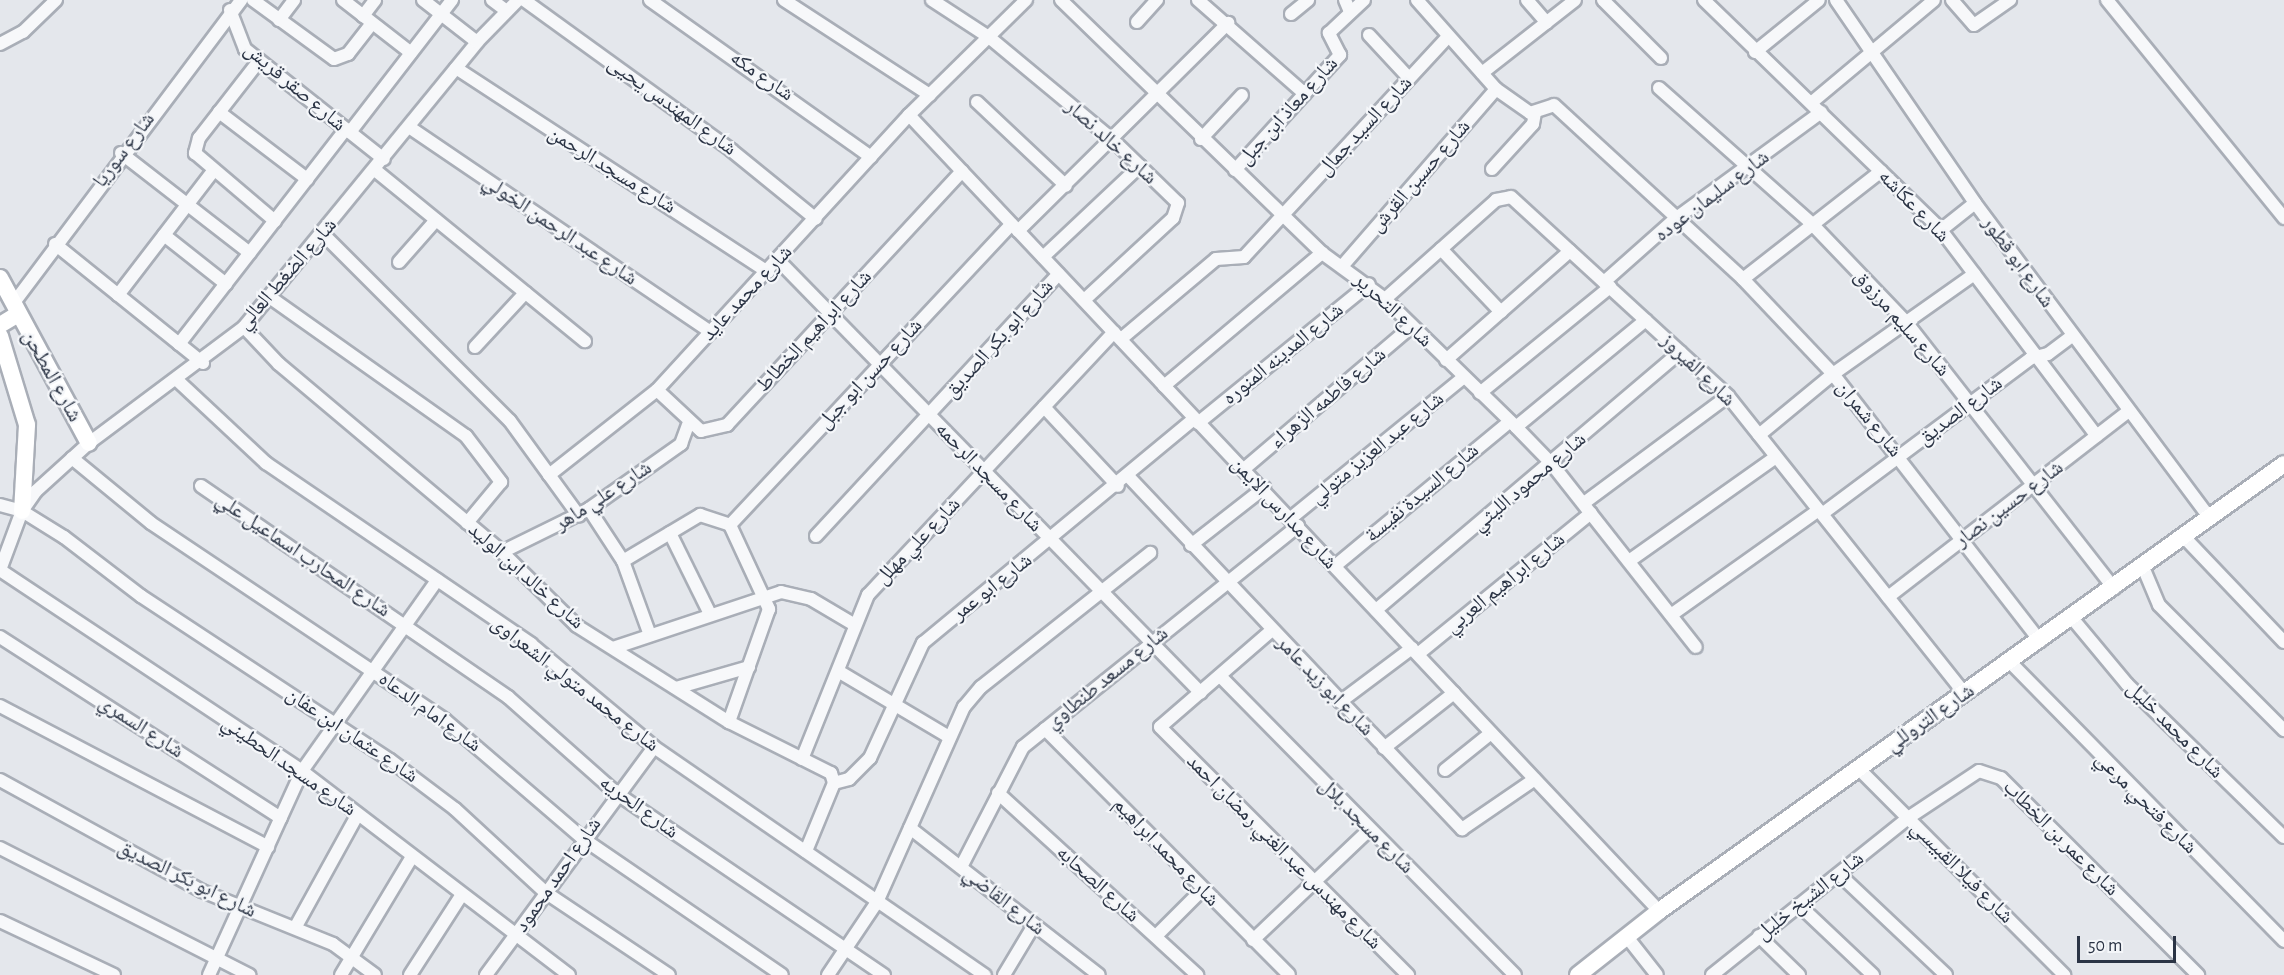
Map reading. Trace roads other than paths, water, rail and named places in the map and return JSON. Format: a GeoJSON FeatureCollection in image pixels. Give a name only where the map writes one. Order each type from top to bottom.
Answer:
{"type":"FeatureCollection","features":[{"type":"Feature","properties":{"kind":"street"},"geometry":{"type":"LineString","coordinates":[[0,44],[23,32],[56,0]]}},
{"type":"Feature","properties":{"kind":"street","name":"شارع صقر قريش"},"geometry":{"type":"LineString","coordinates":[[230,0],[229,15],[244,49],[384,159]]}},
{"type":"Feature","properties":{"kind":"street","name":"شارع سوريا"},"geometry":{"type":"LineString","coordinates":[[15,309],[55,244],[121,153],[241,0]]}},
{"type":"Feature","properties":{"kind":"street"},"geometry":{"type":"LineString","coordinates":[[253,0],[334,59],[348,54],[375,0]]}},
{"type":"Feature","properties":{"kind":"street"},"geometry":{"type":"LineString","coordinates":[[279,20],[294,0]]}},
{"type":"Feature","properties":{"kind":"street"},"geometry":{"type":"LineString","coordinates":[[343,0],[411,53]]}},
{"type":"Feature","properties":{"kind":"street"},"geometry":{"type":"LineString","coordinates":[[423,0],[477,42]]}},
{"type":"Feature","properties":{"kind":"street"},"geometry":{"type":"LineString","coordinates":[[179,344],[452,0]]}},
{"type":"Feature","properties":{"kind":"street"},"geometry":{"type":"LineString","coordinates":[[492,0],[504,9]]}},
{"type":"Feature","properties":{"kind":"street","name":"شارع الضغط العالي"},"geometry":{"type":"LineString","coordinates":[[22,511],[89,443],[203,363],[244,327],[271,298],[504,9],[518,0]]}},
{"type":"Feature","properties":{"kind":"street","name":"شارع المهندس يحيى"},"geometry":{"type":"LineString","coordinates":[[524,0],[705,130],[816,219]]}},
{"type":"Feature","properties":{"kind":"street","name":"شارع مكه"},"geometry":{"type":"LineString","coordinates":[[650,0],[871,158]]}},
{"type":"Feature","properties":{"kind":"street"},"geometry":{"type":"LineString","coordinates":[[784,0],[930,95]]}},
{"type":"Feature","properties":{"kind":"street","name":"شارع خالد نصار"},"geometry":{"type":"LineString","coordinates":[[932,0],[990,38],[1114,141],[1178,203],[1178,211],[1084,300]]}},
{"type":"Feature","properties":{"kind":"street","name":"شارع محمد عايد"},"geometry":{"type":"LineString","coordinates":[[549,475],[657,390],[768,272],[909,115],[990,38],[1026,0]]}},
{"type":"Feature","properties":{"kind":"street","name":"شارع التحرير"},"geometry":{"type":"LineString","coordinates":[[1061,0],[1322,253],[1344,264],[1386,298],[1411,327],[1551,462],[1696,647]]}},
{"type":"Feature","properties":{"kind":"street"},"geometry":{"type":"LineString","coordinates":[[1137,22],[1156,0]]}},
{"type":"Feature","properties":{"kind":"street"},"geometry":{"type":"LineString","coordinates":[[1198,0],[1228,23],[1305,94]]}},
{"type":"Feature","properties":{"kind":"street"},"geometry":{"type":"LineString","coordinates":[[1291,14],[1308,0]]}},
{"type":"Feature","properties":{"kind":"street"},"geometry":{"type":"LineString","coordinates":[[1345,0],[1350,12]]}},
{"type":"Feature","properties":{"kind":"street","name":"شارع معاذ ابن جبل"},"geometry":{"type":"LineString","coordinates":[[1235,170],[1340,55],[1329,33],[1364,0]]}},
{"type":"Feature","properties":{"kind":"street"},"geometry":{"type":"LineString","coordinates":[[1417,0],[1496,89],[1535,113],[1533,124],[1492,169]]}},
{"type":"Feature","properties":{"kind":"street"},"geometry":{"type":"LineString","coordinates":[[1527,0],[1547,23]]}},
{"type":"Feature","properties":{"kind":"street"},"geometry":{"type":"LineString","coordinates":[[1482,73],[1575,0]]}},
{"type":"Feature","properties":{"kind":"street"},"geometry":{"type":"LineString","coordinates":[[1604,0],[1661,58]]}},
{"type":"Feature","properties":{"kind":"street","name":"شارع عكاشه"},"geometry":{"type":"LineString","coordinates":[[1704,0],[1941,230],[2097,436]]}},
{"type":"Feature","properties":{"kind":"street"},"geometry":{"type":"LineString","coordinates":[[1755,52],[1819,0]]}},
{"type":"Feature","properties":{"kind":"street","name":"شارع ابو قطور"},"geometry":{"type":"LineString","coordinates":[[1836,0],[1975,203],[2210,518]]}},
{"type":"Feature","properties":{"kind":"street"},"geometry":{"type":"LineString","coordinates":[[1811,103],[1934,0]]}},
{"type":"Feature","properties":{"kind":"street"},"geometry":{"type":"LineString","coordinates":[[1952,0],[1974,26],[2010,0]]}},
{"type":"Feature","properties":{"kind":"street"},"geometry":{"type":"LineString","coordinates":[[2106,0],[2284,218]]}},
{"type":"Feature","properties":{"kind":"street","name":"شارع حسن ابو جبل"},"geometry":{"type":"LineString","coordinates":[[730,525],[880,364],[1015,227],[1066,186],[1114,141],[1228,23]]}},
{"type":"Feature","properties":{"kind":"street"},"geometry":{"type":"LineString","coordinates":[[1369,35],[1409,78]]}},
{"type":"Feature","properties":{"kind":"street","name":"شارع السيد جمال"},"geometry":{"type":"LineString","coordinates":[[1118,336],[1210,262],[1241,260],[1448,37]]}},
{"type":"Feature","properties":{"kind":"street"},"geometry":{"type":"LineString","coordinates":[[259,62],[195,145],[200,160],[275,221]]}},
{"type":"Feature","properties":{"kind":"street","name":"شارع مسجد الرحمن"},"geometry":{"type":"LineString","coordinates":[[456,68],[768,272]]}},
{"type":"Feature","properties":{"kind":"street","name":"شارع سليم مرزوق"},"geometry":{"type":"LineString","coordinates":[[1659,88],[1752,167],[1812,224],[1906,322],[2114,588]]}},
{"type":"Feature","properties":{"kind":"street","name":"شارع حسين القرش"},"geometry":{"type":"LineString","coordinates":[[1344,264],[1496,89]]}},
{"type":"Feature","properties":{"kind":"street"},"geometry":{"type":"LineString","coordinates":[[1202,139],[1242,95]]}},
{"type":"Feature","properties":{"kind":"street"},"geometry":{"type":"LineString","coordinates":[[977,102],[1066,186]]}},
{"type":"Feature","properties":{"kind":"street","name":"شارع شمران"},"geometry":{"type":"LineString","coordinates":[[1535,113],[1554,105],[1675,219],[1743,279],[1833,374],[1964,538],[2040,641]]}},
{"type":"Feature","properties":{"kind":"street"},"geometry":{"type":"LineString","coordinates":[[219,112],[307,180]]}},
{"type":"Feature","properties":{"kind":"street","name":"شارع سليمان عوده"},"geometry":{"type":"LineString","coordinates":[[1480,393],[1607,284],[1675,219],[1752,167],[1821,112]]}},
{"type":"Feature","properties":{"kind":"street","name":"شارع مدارس الايمن"},"geometry":{"type":"LineString","coordinates":[[909,115],[1196,421],[1264,488],[1659,911]]}},
{"type":"Feature","properties":{"kind":"street","name":"شارع عبد الرحمن الخولي"},"geometry":{"type":"LineString","coordinates":[[410,127],[711,332]]}},
{"type":"Feature","properties":{"kind":"street"},"geometry":{"type":"LineString","coordinates":[[121,153],[250,253]]}},
{"type":"Feature","properties":{"kind":"street"},"geometry":{"type":"LineString","coordinates":[[1043,257],[1140,166]]}},
{"type":"Feature","properties":{"kind":"street"},"geometry":{"type":"LineString","coordinates":[[375,170],[585,341]]}},
{"type":"Feature","properties":{"kind":"street"},"geometry":{"type":"LineString","coordinates":[[118,295],[213,171]]}},
{"type":"Feature","properties":{"kind":"street","name":"شارع ابراهيم الخطاط"},"geometry":{"type":"LineString","coordinates":[[688,425],[701,431],[727,425],[962,171]]}},
{"type":"Feature","properties":{"kind":"street"},"geometry":{"type":"LineString","coordinates":[[1743,279],[1881,171]]}},
{"type":"Feature","properties":{"kind":"street","name":"شارع الفيروز"},"geometry":{"type":"LineString","coordinates":[[1386,298],[1503,196],[1517,201],[1728,396],[1965,694]]}},
{"type":"Feature","properties":{"kind":"street"},"geometry":{"type":"LineString","coordinates":[[1941,230],[1975,203]]}},
{"type":"Feature","properties":{"kind":"street"},"geometry":{"type":"LineString","coordinates":[[399,262],[436,220]]}},
{"type":"Feature","properties":{"kind":"street"},"geometry":{"type":"LineString","coordinates":[[323,234],[510,421],[549,475],[584,512],[623,561],[650,635]]}},
{"type":"Feature","properties":{"kind":"street"},"geometry":{"type":"LineString","coordinates":[[164,235],[226,284]]}},
{"type":"Feature","properties":{"kind":"street"},"geometry":{"type":"LineString","coordinates":[[55,244],[203,363]]}},
{"type":"Feature","properties":{"kind":"street"},"geometry":{"type":"LineString","coordinates":[[1441,249],[1501,312]]}},
{"type":"Feature","properties":{"kind":"street"},"geometry":{"type":"LineString","coordinates":[[1446,360],[1570,251]]}},
{"type":"Feature","properties":{"kind":"street"},"geometry":{"type":"LineString","coordinates":[[1164,386],[1249,320],[1322,253]]}},
{"type":"Feature","properties":{"kind":"street","name":"شارع مسجد الرحمه"},"geometry":{"type":"LineString","coordinates":[[778,260],[1200,693]]}},
{"type":"Feature","properties":{"kind":"street","name":"شارع ابو بكر الصديق"},"geometry":{"type":"LineString","coordinates":[[816,536],[1059,274]]}},
{"type":"Feature","properties":{"kind":"street"},"geometry":{"type":"LineString","coordinates":[[1759,435],[1833,374],[1974,274]]}},
{"type":"Feature","properties":{"kind":"street","name":"شارع المدينه المنوره"},"geometry":{"type":"LineString","coordinates":[[1196,421],[1369,284]]}},
{"type":"Feature","properties":{"kind":"street","name":"شارع المطحن"},"geometry":{"type":"LineString","coordinates":[[1,285],[89,443]]}},
{"type":"Feature","properties":{"kind":"street"},"geometry":{"type":"LineString","coordinates":[[476,347],[525,293]]}},
{"type":"Feature","properties":{"kind":"street"},"geometry":{"type":"LineString","coordinates":[[271,298],[462,431],[501,482],[467,523]]}},
{"type":"Feature","properties":{"kind":"street"},"geometry":{"type":"LineString","coordinates":[[0,325],[15,309]]}},
{"type":"Feature","properties":{"kind":"street","name":"شارع السيدة نفيسة"},"geometry":{"type":"LineString","coordinates":[[1335,566],[1646,320]]}},
{"type":"Feature","properties":{"kind":"street","name":"شارع خالد ابن الوليد"},"geometry":{"type":"LineString","coordinates":[[244,327],[279,364],[502,552],[577,626],[729,722],[831,773],[834,783]]}},
{"type":"Feature","properties":{"kind":"street","name":"شارع فاطمه الزهراء"},"geometry":{"type":"LineString","coordinates":[[1244,469],[1411,327]]}},
{"type":"Feature","properties":{"kind":"street","name":"شارع المطحن"},"geometry":{"type":"LineString","coordinates":[[0,336],[6,364],[27,425],[22,511]]}},
{"type":"Feature","properties":{"kind":"street","name":"شارع علي مهلل"},"geometry":{"type":"LineString","coordinates":[[802,759],[855,625],[878,582],[1044,408],[1118,336]]}},
{"type":"Feature","properties":{"kind":"street","name":"شارع الصديق"},"geometry":{"type":"LineString","coordinates":[[1671,615],[1899,457],[2036,356],[2072,336]]}},
{"type":"Feature","properties":{"kind":"street","name":"شارع محمود الليثي"},"geometry":{"type":"LineString","coordinates":[[1376,610],[1680,352]]}},
{"type":"Feature","properties":{"kind":"street","name":"شارع عبد العزيز متولي"},"geometry":{"type":"LineString","coordinates":[[1294,522],[1464,377]]}},
{"type":"Feature","properties":{"kind":"street","name":"شارع محمد متولي الشعراوى"},"geometry":{"type":"LineString","coordinates":[[177,380],[234,438],[549,658],[654,747],[985,975]]}},
{"type":"Feature","properties":{"kind":"street"},"geometry":{"type":"LineString","coordinates":[[657,390],[688,425]]}},
{"type":"Feature","properties":{"kind":"street","name":"شارع ابراهيم العربي"},"geometry":{"type":"LineString","coordinates":[[1340,702],[1415,651],[1587,508],[1728,396]]}},
{"type":"Feature","properties":{"kind":"street"},"geometry":{"type":"LineString","coordinates":[[1044,408],[1118,486]]}},
{"type":"Feature","properties":{"kind":"street","name":"شارع حسين نصار"},"geometry":{"type":"LineString","coordinates":[[1888,597],[2128,411]]}},
{"type":"Feature","properties":{"kind":"street","name":"شارع ابو عمر"},"geometry":{"type":"LineString","coordinates":[[834,783],[861,770],[923,643],[1196,421]]}},
{"type":"Feature","properties":{"kind":"street","name":"شارع علي ماهر"},"geometry":{"type":"LineString","coordinates":[[502,552],[584,512],[681,444],[688,425]]}},
{"type":"Feature","properties":{"kind":"street"},"geometry":{"type":"LineString","coordinates":[[1629,561],[1776,457]]}},
{"type":"Feature","properties":{"kind":"street","name":"شارع امام الدعاه"},"geometry":{"type":"LineString","coordinates":[[72,458],[136,513],[372,670],[477,745],[582,838],[782,975]]}},
{"type":"Feature","properties":{"kind":"street","name":"شارع التروللي"},"geometry":{"type":"LineString","coordinates":[[1578,975],[1659,911],[2210,518],[2281,471]]}},
{"type":"Feature","properties":{"kind":"street","name":"شارع ابو زيد عامر"},"geometry":{"type":"LineString","coordinates":[[1129,477],[1462,829],[1535,779]]}},
{"type":"Feature","properties":{"kind":"street","name":"شارع المحارب اسماعيل علي"},"geometry":{"type":"LineString","coordinates":[[201,486],[405,624]]}},
{"type":"Feature","properties":{"kind":"street"},"geometry":{"type":"LineString","coordinates":[[1191,545],[1264,488]]}},
{"type":"Feature","properties":{"kind":"street","name":"شارع عثمان ابن عفان"},"geometry":{"type":"LineString","coordinates":[[0,505],[22,511],[431,790],[545,892],[669,975]]}},
{"type":"Feature","properties":{"kind":"street"},"geometry":{"type":"LineString","coordinates":[[0,570],[22,511]]}},
{"type":"Feature","properties":{"kind":"street"},"geometry":{"type":"LineString","coordinates":[[623,561],[700,515],[730,525],[766,595],[769,609],[729,722]]}},
{"type":"Feature","properties":{"kind":"street","name":"شارع مسعد طنطاوي"},"geometry":{"type":"LineString","coordinates":[[961,867],[1018,754],[1045,729],[1153,644],[1224,580],[1294,522]]}},
{"type":"Feature","properties":{"kind":"street"},"geometry":{"type":"LineString","coordinates":[[670,533],[710,614]]}},
{"type":"Feature","properties":{"kind":"street"},"geometry":{"type":"LineString","coordinates":[[2184,537],[2284,642]]}},
{"type":"Feature","properties":{"kind":"street"},"geometry":{"type":"LineString","coordinates":[[828,975],[877,902],[949,737],[981,687],[1150,553]]}},
{"type":"Feature","properties":{"kind":"street"},"geometry":{"type":"LineString","coordinates":[[2143,567],[2159,605],[2284,730]]}},
{"type":"Feature","properties":{"kind":"street","name":"شارع مسجد الحطيني"},"geometry":{"type":"LineString","coordinates":[[0,570],[302,771],[562,973]]}},
{"type":"Feature","properties":{"kind":"street"},"geometry":{"type":"LineString","coordinates":[[209,975],[302,771],[437,580]]}},
{"type":"Feature","properties":{"kind":"street"},"geometry":{"type":"LineString","coordinates":[[613,648],[766,595],[796,593],[855,625]]}},
{"type":"Feature","properties":{"kind":"street","name":"شارع محمد خليل"},"geometry":{"type":"LineString","coordinates":[[2072,618],[2127,684],[2284,837]]}},
{"type":"Feature","properties":{"kind":"street","name":"شارع الحريه"},"geometry":{"type":"LineString","coordinates":[[405,624],[508,697],[616,793],[884,975]]}},
{"type":"Feature","properties":{"kind":"street"},"geometry":{"type":"LineString","coordinates":[[1200,693],[1272,630]]}},
{"type":"Feature","properties":{"kind":"street","name":"شارع السمري"},"geometry":{"type":"LineString","coordinates":[[0,637],[281,818]]}},
{"type":"Feature","properties":{"kind":"street","name":"شارع فتحي مرعي"},"geometry":{"type":"LineString","coordinates":[[2010,662],[2284,941]]}},
{"type":"Feature","properties":{"kind":"street"},"geometry":{"type":"LineString","coordinates":[[676,688],[749,666]]}},
{"type":"Feature","properties":{"kind":"street"},"geometry":{"type":"LineString","coordinates":[[838,671],[949,737]]}},
{"type":"Feature","properties":{"kind":"street","name":"شارع مسجد بلال"},"geometry":{"type":"LineString","coordinates":[[1220,676],[1369,830],[1515,975]]}},
{"type":"Feature","properties":{"kind":"street","name":"شارع مهندس عبد الغني رمضان احمد"},"geometry":{"type":"LineString","coordinates":[[1200,693],[1160,727],[1312,884],[1408,975]]}},
{"type":"Feature","properties":{"kind":"street"},"geometry":{"type":"LineString","coordinates":[[1384,748],[1454,693]]}},
{"type":"Feature","properties":{"kind":"street"},"geometry":{"type":"LineString","coordinates":[[0,706],[268,847]]}},
{"type":"Feature","properties":{"kind":"street","name":"شارع محمد ابراهيم"},"geometry":{"type":"LineString","coordinates":[[1045,729],[1202,890],[1289,975]]}},
{"type":"Feature","properties":{"kind":"street"},"geometry":{"type":"LineString","coordinates":[[1444,770],[1491,732]]}},
{"type":"Feature","properties":{"kind":"street","name":"شارع احمد محمود"},"geometry":{"type":"LineString","coordinates":[[486,975],[582,838],[654,747]]}},
{"type":"Feature","properties":{"kind":"street","name":"شارع فيلا القبيسي"},"geometry":{"type":"LineString","coordinates":[[1859,769],[2064,975]]}},
{"type":"Feature","properties":{"kind":"street","name":"شارع عمر بن الخطاب"},"geometry":{"type":"LineString","coordinates":[[1908,818],[1969,776],[1991,772],[2198,975]]}},
{"type":"Feature","properties":{"kind":"street","name":"شارع ابو بكر الصديق"},"geometry":{"type":"LineString","coordinates":[[0,780],[240,908],[295,928],[351,955],[375,975]]}},
{"type":"Feature","properties":{"kind":"street"},"geometry":{"type":"LineString","coordinates":[[806,851],[834,783]]}},
{"type":"Feature","properties":{"kind":"street","name":"شارع الصحابه"},"geometry":{"type":"LineString","coordinates":[[998,793],[1197,975]]}},
{"type":"Feature","properties":{"kind":"street"},"geometry":{"type":"LineString","coordinates":[[295,928],[358,814]]}},
{"type":"Feature","properties":{"kind":"street","name":"شارع الشيخ خليل"},"geometry":{"type":"LineString","coordinates":[[1718,973],[1759,936],[1908,818]]}},
{"type":"Feature","properties":{"kind":"street","name":"شارع القاضي"},"geometry":{"type":"LineString","coordinates":[[910,828],[1099,975]]}},
{"type":"Feature","properties":{"kind":"street"},"geometry":{"type":"LineString","coordinates":[[1253,939],[1369,830]]}},
{"type":"Feature","properties":{"kind":"street"},"geometry":{"type":"LineString","coordinates":[[0,848],[215,961],[249,975]]}},
{"type":"Feature","properties":{"kind":"street"},"geometry":{"type":"LineString","coordinates":[[341,975],[412,856]]}},
{"type":"Feature","properties":{"kind":"street"},"geometry":{"type":"LineString","coordinates":[[1839,874],[1946,975]]}},
{"type":"Feature","properties":{"kind":"street"},"geometry":{"type":"LineString","coordinates":[[1156,936],[1202,890]]}},
{"type":"Feature","properties":{"kind":"street"},"geometry":{"type":"LineString","coordinates":[[410,975],[461,896]]}},
{"type":"Feature","properties":{"kind":"street"},"geometry":{"type":"LineString","coordinates":[[1799,905],[1873,975]]}},
{"type":"Feature","properties":{"kind":"street"},"geometry":{"type":"LineString","coordinates":[[0,921],[114,975]]}},
{"type":"Feature","properties":{"kind":"street"},"geometry":{"type":"LineString","coordinates":[[1004,975],[1034,924]]}},
{"type":"Feature","properties":{"kind":"street"},"geometry":{"type":"LineString","coordinates":[[1759,936],[1799,975]]}},
{"type":"Feature","properties":{"kind":"street"},"geometry":{"type":"LineString","coordinates":[[1628,937],[1657,975]]}}]}
